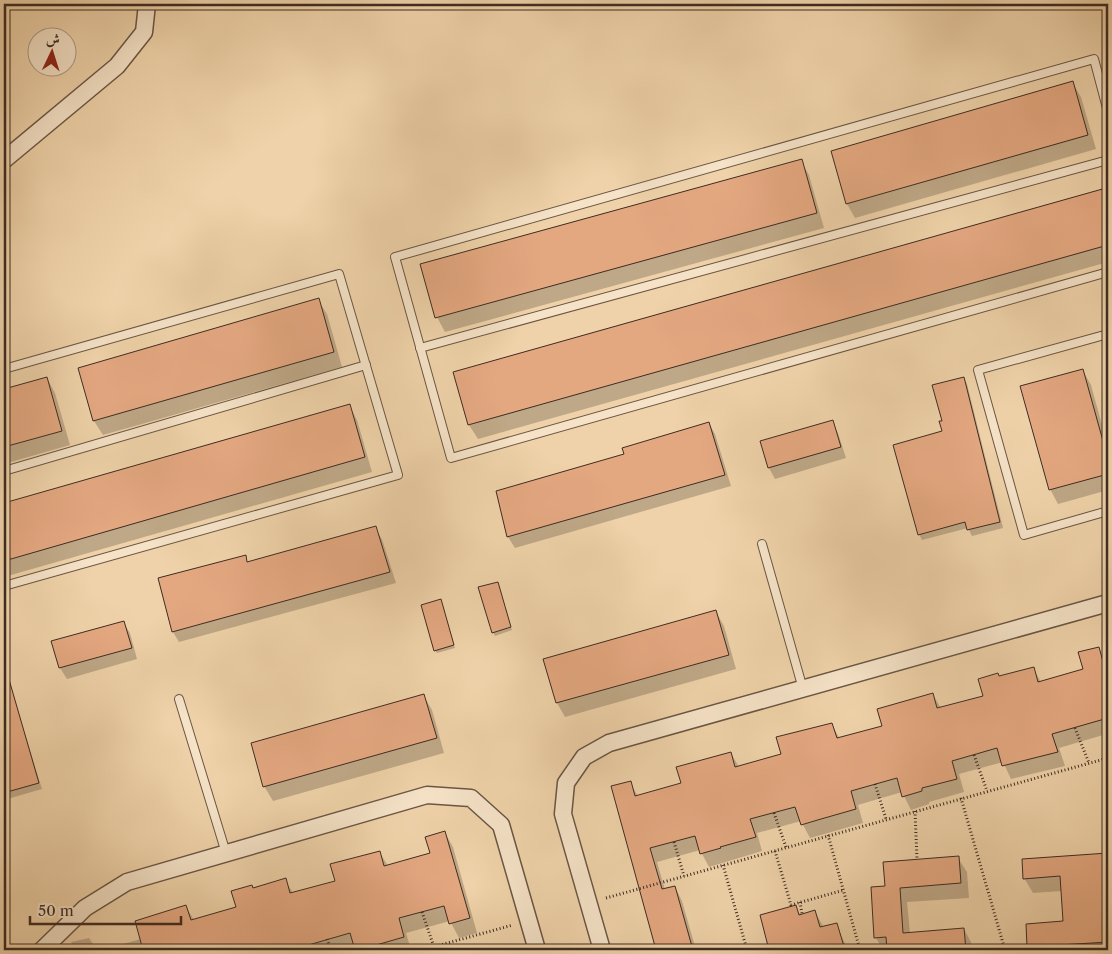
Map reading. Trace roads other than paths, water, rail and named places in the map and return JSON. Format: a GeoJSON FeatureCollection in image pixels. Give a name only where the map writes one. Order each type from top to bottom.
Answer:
{"type":"FeatureCollection","features":[{"type":"Feature","properties":{"kind":"street"},"geometry":{"type":"LineString","coordinates":[[4,160],[117,66],[144,32],[147,4]]}},
{"type":"Feature","properties":{"kind":"street"},"geometry":{"type":"LineString","coordinates":[[602,950],[563,814],[566,783],[584,757],[609,743],[1108,603]]}},
{"type":"Feature","properties":{"kind":"street"},"geometry":{"type":"LineString","coordinates":[[42,950],[85,908],[128,882],[427,795],[471,798],[501,825],[537,950]]}},
{"type":"Feature","properties":{"kind":"lane"},"geometry":{"type":"LineString","coordinates":[[1108,112],[1094,59],[395,257],[451,458],[1108,272]]}},
{"type":"Feature","properties":{"kind":"lane"},"geometry":{"type":"LineString","coordinates":[[420,348],[1108,160]]}},
{"type":"Feature","properties":{"kind":"lane"},"geometry":{"type":"LineString","coordinates":[[4,369],[339,274],[398,474],[4,586]]}},
{"type":"Feature","properties":{"kind":"lane"},"geometry":{"type":"LineString","coordinates":[[1108,334],[978,370],[1024,535],[1108,511]]}},
{"type":"Feature","properties":{"kind":"lane"},"geometry":{"type":"LineString","coordinates":[[4,471],[366,365]]}},
{"type":"Feature","properties":{"kind":"lane"},"geometry":{"type":"LineString","coordinates":[[762,544],[803,688]]}},
{"type":"Feature","properties":{"kind":"lane"},"geometry":{"type":"LineString","coordinates":[[179,698],[226,853]]}}]}
